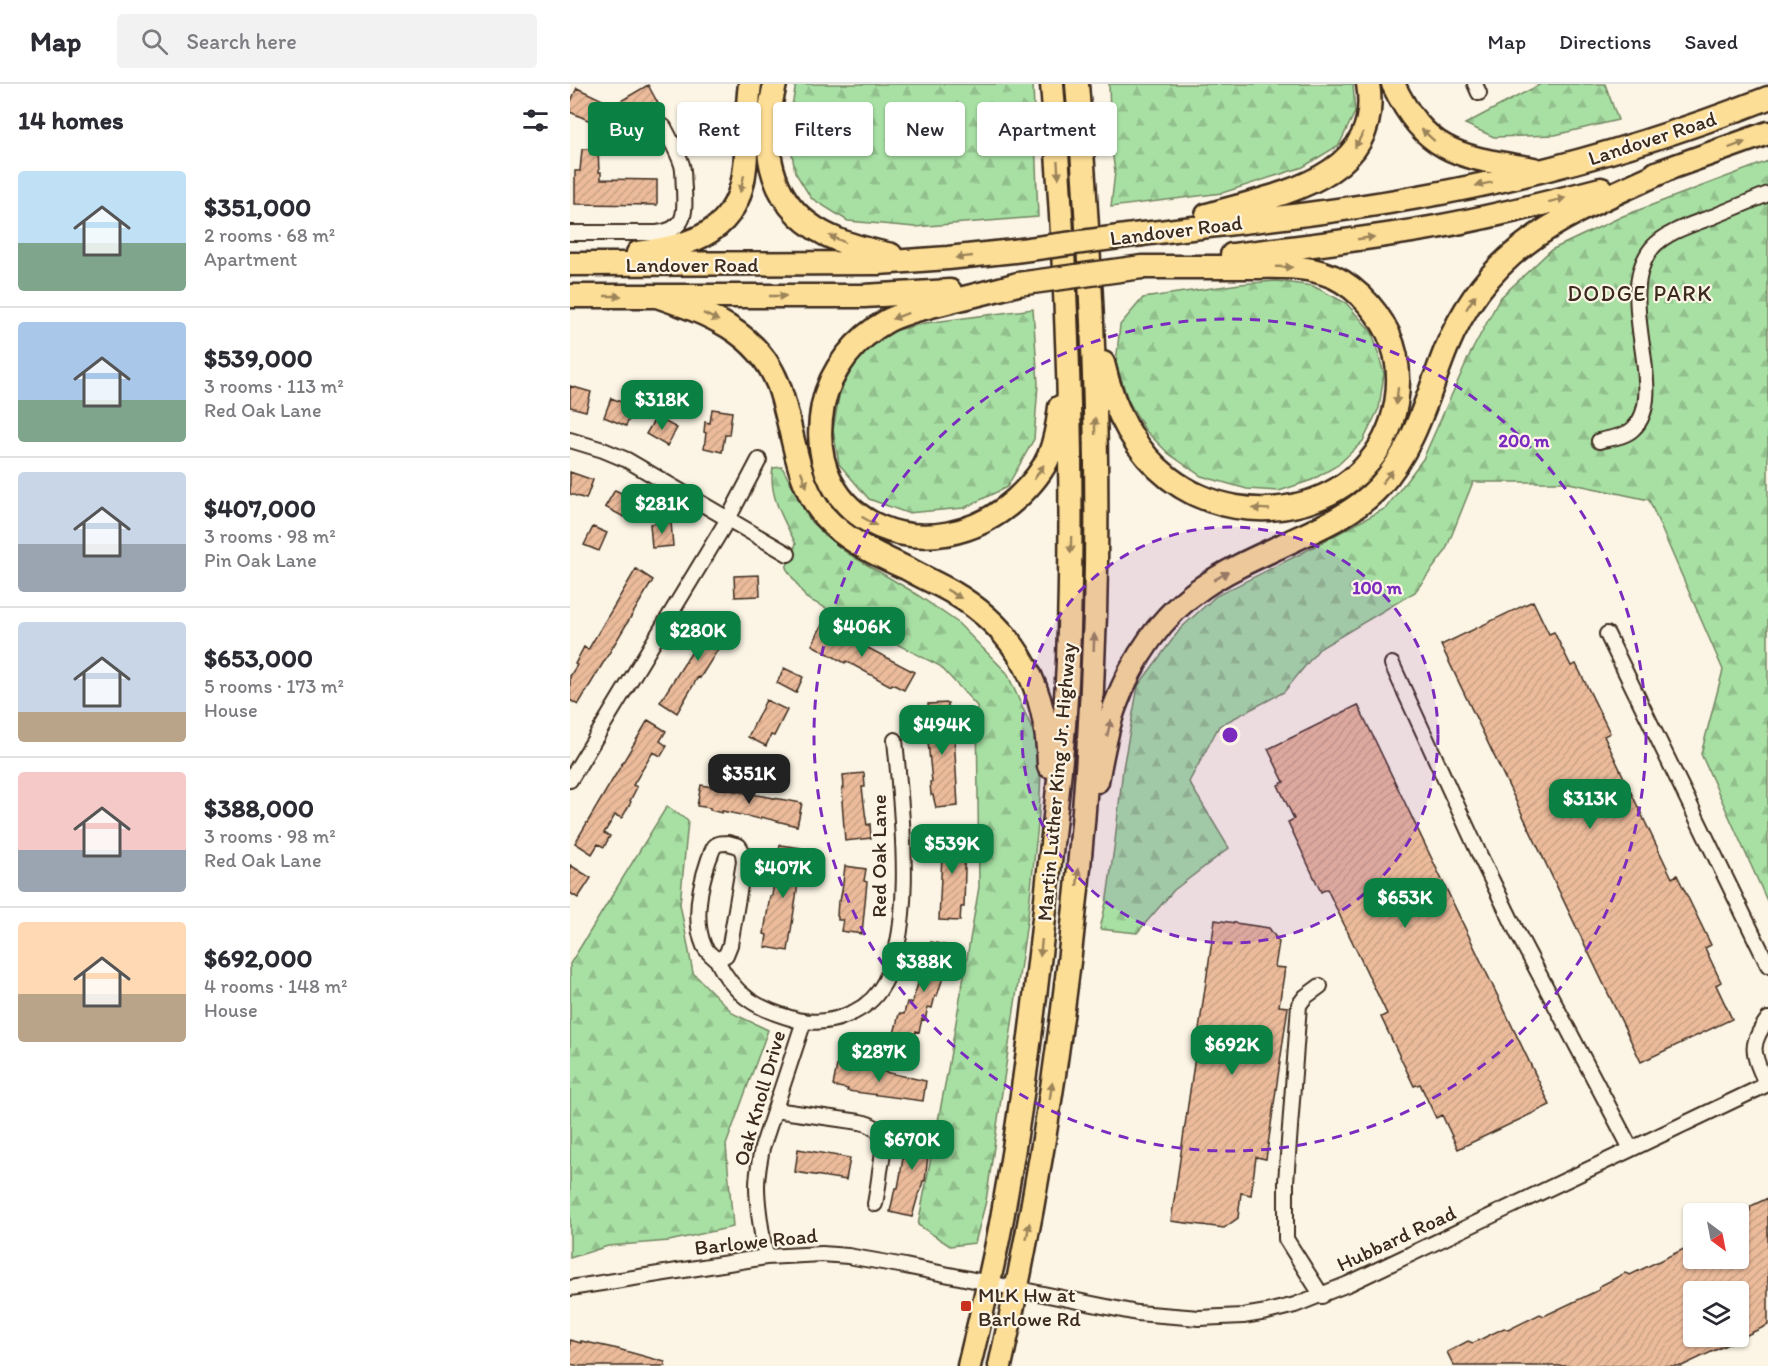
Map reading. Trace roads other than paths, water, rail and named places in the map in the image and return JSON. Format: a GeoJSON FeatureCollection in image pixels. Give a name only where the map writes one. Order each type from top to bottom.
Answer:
{"type":"FeatureCollection","features":[{"type":"Feature","properties":{"kind":"main road"},"geometry":{"type":"LineString","coordinates":[[570,263],[676,247],[703,236],[719,224],[733,207],[742,187],[750,84]]}},
{"type":"Feature","properties":{"kind":"main road"},"geometry":{"type":"LineString","coordinates":[[775,84],[769,127],[769,160],[772,174],[785,200],[803,219],[830,237],[913,261]]}},
{"type":"Feature","properties":{"kind":"main road","name":"Martin Luther King Jr. Highway"},"geometry":{"type":"LineString","coordinates":[[969,1366],[1005,1202],[1025,1071],[1040,960],[1063,747],[1068,662],[1071,527],[1068,339],[1054,112],[1050,84]]}},
{"type":"Feature","properties":{"kind":"main road","name":"Martin Luther King Jr. Highway"},"geometry":{"type":"LineString","coordinates":[[1000,1366],[1018,1288],[1058,1044],[1081,847],[1087,762],[1095,615],[1096,481],[1093,324],[1077,84]]}},
{"type":"Feature","properties":{"kind":"main road"},"geometry":{"type":"LineString","coordinates":[[1086,202],[1092,84]]}},
{"type":"Feature","properties":{"kind":"main road"},"geometry":{"type":"LineString","coordinates":[[1142,234],[1281,193],[1327,174],[1347,158],[1361,138],[1368,113],[1368,84]]}},
{"type":"Feature","properties":{"kind":"main road"},"geometry":{"type":"LineString","coordinates":[[1393,84],[1415,122],[1442,147],[1463,156],[1541,171]]}},
{"type":"Feature","properties":{"kind":"main road","name":"Landover Road"},"geometry":{"type":"LineString","coordinates":[[570,263],[844,264],[913,261],[1014,251],[1411,198],[1541,171],[1650,140],[1768,98]]}},
{"type":"Feature","properties":{"kind":"main road","name":"Landover Road"},"geometry":{"type":"LineString","coordinates":[[570,296],[864,296],[941,292],[1365,238],[1448,225],[1568,197],[1668,169],[1768,134]]}},
{"type":"Feature","properties":{"kind":"main road"},"geometry":{"type":"LineString","coordinates":[[1081,847],[1114,708],[1128,674],[1160,627],[1186,600],[1215,579],[1344,515],[1367,498],[1388,477],[1405,453],[1458,324],[1475,294],[1498,266],[1527,241],[1560,221],[1668,169]]}},
{"type":"Feature","properties":{"kind":"main road"},"geometry":{"type":"LineString","coordinates":[[1093,324],[1111,394],[1124,423],[1160,470],[1176,483],[1196,494],[1240,507],[1287,508],[1327,496],[1350,481],[1370,462],[1384,440],[1394,416],[1398,374],[1390,337],[1377,315],[1362,297],[1333,277],[1293,267],[1142,267]]}},
{"type":"Feature","properties":{"kind":"main road"},"geometry":{"type":"LineString","coordinates":[[1018,284],[900,315],[877,327],[847,354],[824,400],[820,439],[822,457],[828,475],[833,486],[849,507],[878,526],[918,536],[962,531],[1002,511],[1034,481],[1049,456],[1059,412],[1068,339]]}},
{"type":"Feature","properties":{"kind":"main road"},"geometry":{"type":"LineString","coordinates":[[657,296],[697,310],[724,323],[744,337],[760,355],[778,384],[807,488],[818,508],[833,525],[862,546],[964,600],[992,622],[1015,650],[1035,682],[1044,713],[1049,750],[1052,848]]}},
{"type":"Feature","properties":{"kind":"street","name":"Landover Road"},"geometry":{"type":"LineString","coordinates":[[570,233],[657,233],[668,232],[681,223],[685,209],[683,166],[665,129]]}},
{"type":"Feature","properties":{"kind":"street"},"geometry":{"type":"LineString","coordinates":[[1599,441],[1627,434],[1635,428],[1645,406],[1645,370],[1638,323],[1637,285],[1645,257],[1653,246],[1673,234],[1768,194]]}},
{"type":"Feature","properties":{"kind":"street"},"geometry":{"type":"LineString","coordinates":[[570,440],[627,460],[788,555]]}},
{"type":"Feature","properties":{"kind":"street"},"geometry":{"type":"LineString","coordinates":[[570,780],[728,519],[759,460]]}},
{"type":"Feature","properties":{"kind":"street"},"geometry":{"type":"LineString","coordinates":[[1607,634],[1768,965]]}},
{"type":"Feature","properties":{"kind":"street"},"geometry":{"type":"LineString","coordinates":[[1392,664],[1509,916],[1631,1149]]}},
{"type":"Feature","properties":{"kind":"street","name":"Red Oak Lane"},"geometry":{"type":"LineString","coordinates":[[804,1022],[836,1019],[860,1010],[879,990],[893,961],[897,948],[903,890],[895,740]]}},
{"type":"Feature","properties":{"kind":"street"},"geometry":{"type":"LineString","coordinates":[[717,960],[726,955],[730,945],[744,862],[743,852],[739,846],[728,843],[718,844],[713,848],[703,877],[700,899],[701,934],[704,945],[707,952],[717,960],[731,985],[749,1001],[778,1015],[804,1022]]}},
{"type":"Feature","properties":{"kind":"street"},"geometry":{"type":"LineString","coordinates":[[1320,986],[1305,997],[1299,1005],[1286,1194],[1286,1239],[1322,1296]]}},
{"type":"Feature","properties":{"kind":"street"},"geometry":{"type":"LineString","coordinates":[[1767,1084],[1754,1051],[1755,1040],[1768,1018]]}},
{"type":"Feature","properties":{"kind":"street","name":"Oak Knoll Drive"},"geometry":{"type":"LineString","coordinates":[[766,1257],[758,1198],[762,1148],[804,1022]]}},
{"type":"Feature","properties":{"kind":"street","name":"Hubbard Road"},"geometry":{"type":"LineString","coordinates":[[1018,1288],[1137,1313],[1199,1318],[1243,1316],[1295,1305],[1322,1296],[1767,1084]]}},
{"type":"Feature","properties":{"kind":"street"},"geometry":{"type":"LineString","coordinates":[[775,1110],[873,1125],[880,1133],[883,1145],[875,1204]]}},
{"type":"Feature","properties":{"kind":"street","name":"Barlowe Road"},"geometry":{"type":"LineString","coordinates":[[570,1288],[766,1257],[802,1254],[848,1256],[1018,1288]]}},
{"type":"Feature","properties":{"kind":"place","name":"MLK Hw at Barlowe Rd"},"geometry":{"type":"Point","coordinates":[966,1306]}},
{"type":"Feature","properties":{"kind":"district","name":"DODGE PARK"},"geometry":{"type":"Point","coordinates":[1640,293]}}]}
